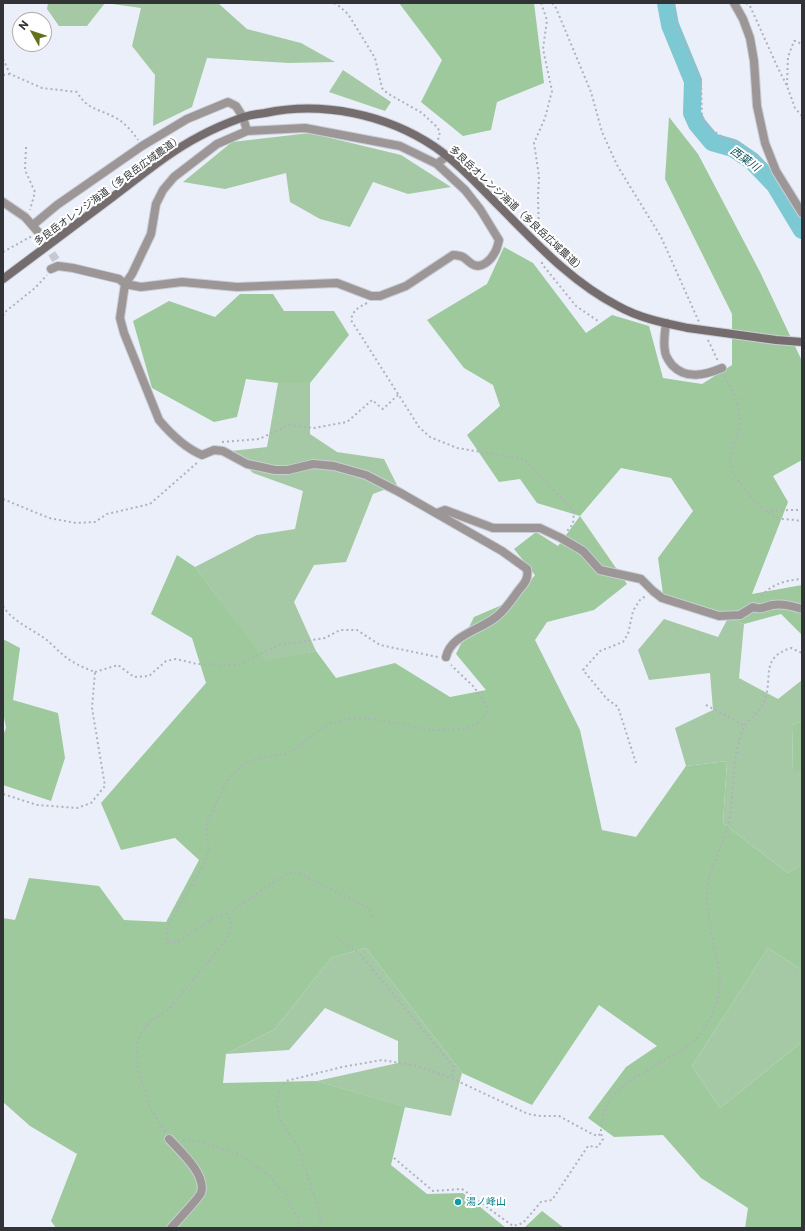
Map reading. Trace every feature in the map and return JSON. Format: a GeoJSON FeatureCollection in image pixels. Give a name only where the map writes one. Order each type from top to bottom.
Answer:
{"type":"FeatureCollection","features":[{"type":"Feature","properties":{"kind":"street"},"geometry":{"type":"LineString","coordinates":[[734,3],[743,19],[750,38],[754,61],[758,106],[766,143],[776,171],[802,213]]}},
{"type":"Feature","properties":{"kind":"street"},"geometry":{"type":"LineString","coordinates":[[33,225],[57,205],[142,146],[186,119],[228,102],[236,106],[243,117],[247,131]]}},
{"type":"Feature","properties":{"kind":"street","name":"多良岳オレンジ海道（多良岳広域農道）"},"geometry":{"type":"LineString","coordinates":[[3,279],[165,158],[200,136],[243,117],[281,110],[322,109],[348,112],[384,121],[415,135],[436,148],[470,177],[542,250],[573,277],[619,307],[642,316],[688,328],[802,342]]}},
{"type":"Feature","properties":{"kind":"street"},"geometry":{"type":"LineString","coordinates":[[55,265],[119,279],[125,284],[141,287],[182,282],[237,287],[337,283],[371,296],[380,296],[406,286],[453,255],[462,256],[474,265],[479,266],[487,263],[496,252],[499,240],[480,209],[466,190],[437,164],[400,146],[305,128],[247,131],[217,144],[174,177],[163,190],[156,204],[151,234],[132,274],[125,284],[120,318],[124,333],[158,420],[193,452],[202,455],[214,450],[223,451],[247,464],[275,470],[288,470],[313,464],[334,466],[366,475],[437,513],[502,551],[527,569],[527,581],[508,606],[495,618],[462,636],[452,645],[446,657]]}},
{"type":"Feature","properties":{"kind":"street"},"geometry":{"type":"LineString","coordinates":[[437,164],[447,156]]}},
{"type":"Feature","properties":{"kind":"street"},"geometry":{"type":"LineString","coordinates":[[3,202],[25,217],[38,233]]}},
{"type":"Feature","properties":{"kind":"street"},"geometry":{"type":"LineString","coordinates":[[666,323],[664,344],[665,353],[674,366],[686,373],[694,375],[706,374],[722,368]]}},
{"type":"Feature","properties":{"kind":"street"},"geometry":{"type":"LineString","coordinates":[[437,513],[445,510],[493,528],[540,528],[583,551],[600,570],[641,579],[662,598],[719,616],[740,616],[753,607],[759,609],[774,605],[791,606],[802,609]]}},
{"type":"Feature","properties":{"kind":"street"},"geometry":{"type":"LineString","coordinates":[[169,1139],[196,1170],[201,1182],[201,1193],[171,1228]]}},
{"type":"Feature","properties":{"kind":"path"},"geometry":{"type":"LineString","coordinates":[[334,3],[348,14],[375,58],[382,88],[387,93],[422,113],[437,127],[440,132],[440,137],[436,148]]}},
{"type":"Feature","properties":{"kind":"path"},"geometry":{"type":"LineString","coordinates":[[541,3],[547,20],[544,50],[552,91],[545,118],[534,143],[539,176],[538,206],[542,264],[576,306],[598,321]]}},
{"type":"Feature","properties":{"kind":"path"},"geometry":{"type":"LineString","coordinates":[[552,3],[556,8],[591,92],[602,132],[617,165],[661,237],[702,328]]}},
{"type":"Feature","properties":{"kind":"path"},"geometry":{"type":"LineString","coordinates":[[674,3],[677,26],[701,80],[702,116],[709,128],[724,138],[740,143],[769,168],[776,171]]}},
{"type":"Feature","properties":{"kind":"path"},"geometry":{"type":"LineString","coordinates":[[746,3],[750,6],[787,86],[795,108],[802,116]]}},
{"type":"Feature","properties":{"kind":"path"},"geometry":{"type":"LineString","coordinates":[[787,86],[788,57],[794,41],[797,41],[802,45]]}},
{"type":"Feature","properties":{"kind":"path"},"geometry":{"type":"LineString","coordinates":[[3,59],[10,74]]}},
{"type":"Feature","properties":{"kind":"path"},"geometry":{"type":"LineString","coordinates":[[3,75],[10,74],[42,88],[77,92],[82,100],[87,104],[116,118],[130,129],[142,146]]}},
{"type":"Feature","properties":{"kind":"path"},"geometry":{"type":"LineString","coordinates":[[25,217],[30,210],[35,192],[25,170],[26,147]]}},
{"type":"Feature","properties":{"kind":"path"},"geometry":{"type":"LineString","coordinates":[[3,252],[38,233]]}},
{"type":"Feature","properties":{"kind":"path"},"geometry":{"type":"LineString","coordinates":[[3,316],[5,312],[35,288],[55,265]]}},
{"type":"Feature","properties":{"kind":"path"},"geometry":{"type":"LineString","coordinates":[[371,296],[368,303],[352,314],[351,320],[419,427],[430,437],[458,448],[524,459],[574,511],[573,524],[561,538]]}},
{"type":"Feature","properties":{"kind":"path"},"geometry":{"type":"LineString","coordinates":[[705,334],[738,402],[741,423],[730,460],[733,473],[756,503],[765,512],[776,517],[802,521]]}},
{"type":"Feature","properties":{"kind":"path"},"geometry":{"type":"LineString","coordinates":[[214,450],[223,441],[259,438],[289,424],[314,428],[347,422],[372,400],[383,409],[399,394]]}},
{"type":"Feature","properties":{"kind":"path"},"geometry":{"type":"LineString","coordinates":[[3,499],[49,518],[76,523],[95,522],[107,514],[150,504],[197,463],[202,455]]}},
{"type":"Feature","properties":{"kind":"path"},"geometry":{"type":"LineString","coordinates":[[765,512],[802,510]]}},
{"type":"Feature","properties":{"kind":"path"},"geometry":{"type":"LineString","coordinates":[[753,607],[761,596],[772,586],[790,580],[802,579]]}},
{"type":"Feature","properties":{"kind":"path"},"geometry":{"type":"LineString","coordinates":[[636,763],[618,707],[607,699],[583,670],[600,651],[622,642],[628,634],[633,611],[640,600],[653,591]]}},
{"type":"Feature","properties":{"kind":"path"},"geometry":{"type":"LineString","coordinates":[[3,606],[6,611],[17,621],[46,638],[74,663],[95,672],[118,665],[134,677],[149,676],[166,661],[176,659],[197,664],[238,665],[279,644],[325,638],[340,630],[357,630],[380,645],[433,657],[446,657],[448,662],[474,686],[486,705],[487,711],[483,718],[476,724],[466,729],[431,730],[374,720],[352,718],[329,724],[296,748],[285,754],[259,758],[246,763],[233,773],[224,787],[207,822],[206,833],[209,848],[205,862],[169,924],[168,940],[171,943],[177,942],[220,915],[227,914],[287,873],[297,872],[369,908],[373,919]]}},
{"type":"Feature","properties":{"kind":"path"},"geometry":{"type":"LineString","coordinates":[[394,1158],[433,1191],[462,1189],[513,1226],[523,1223],[541,1202],[552,1200],[588,1146],[598,1147],[604,1139],[601,1133],[603,1116],[608,1103],[628,1082],[683,1049],[694,1041],[702,1032],[718,997],[720,981],[709,916],[707,894],[709,876],[726,833],[732,809],[732,786],[738,745],[745,726],[762,708],[766,698],[769,670],[772,660],[781,651],[791,648],[802,653]]}},
{"type":"Feature","properties":{"kind":"path"},"geometry":{"type":"LineString","coordinates":[[3,794],[37,806],[77,808],[91,804],[105,786],[92,708],[95,672]]}},
{"type":"Feature","properties":{"kind":"path"},"geometry":{"type":"LineString","coordinates":[[706,705],[745,726]]}},
{"type":"Feature","properties":{"kind":"path"},"geometry":{"type":"LineString","coordinates":[[227,914],[231,919],[231,927],[227,939],[168,1010],[149,1022],[142,1031],[137,1044],[138,1069],[150,1108],[169,1139],[203,1142],[240,1155],[269,1175],[286,1196],[298,1218],[298,1228]]}},
{"type":"Feature","properties":{"kind":"path"},"geometry":{"type":"LineString","coordinates":[[339,940],[359,953],[454,1067],[451,1078]]}},
{"type":"Feature","properties":{"kind":"path"},"geometry":{"type":"LineString","coordinates":[[319,1228],[321,1216],[298,1146],[281,1121],[276,1102],[278,1092],[286,1081],[342,1067],[382,1060],[417,1066],[451,1078],[528,1114],[540,1116],[559,1116],[592,1134],[598,1136],[601,1133]]}},
{"type":"Feature","properties":{"kind":"green space"},"geometry":{"type":"Polygon","coordinates":[[[48,3],[105,3],[87,26],[59,26],[52,16],[52,12],[49,12],[47,9],[48,3]]]}},
{"type":"Feature","properties":{"kind":"green space"},"geometry":{"type":"Polygon","coordinates":[[[105,3],[218,3],[247,29],[301,43],[335,62],[289,63],[207,58],[192,107],[153,126],[155,75],[132,46],[141,8],[105,3]]]}},
{"type":"Feature","properties":{"kind":"green space"},"geometry":{"type":"Polygon","coordinates":[[[399,3],[534,3],[544,83],[497,102],[491,130],[463,136],[421,102],[442,60],[399,3]]]}},
{"type":"Feature","properties":{"kind":"green space"},"geometry":{"type":"Polygon","coordinates":[[[343,70],[391,102],[385,111],[329,92],[343,70]]]}},
{"type":"Feature","properties":{"kind":"green space"},"geometry":{"type":"Polygon","coordinates":[[[669,117],[698,154],[760,272],[802,361],[802,460],[773,476],[788,502],[752,594],[802,585],[802,635],[781,614],[744,624],[663,594],[658,558],[693,511],[671,478],[621,468],[580,516],[537,503],[520,479],[499,482],[467,435],[500,406],[493,385],[464,368],[427,320],[487,284],[504,247],[533,263],[586,333],[612,315],[649,326],[663,378],[702,384],[732,365],[732,314],[665,179],[669,117]]]}},
{"type":"Feature","properties":{"kind":"green space"},"geometry":{"type":"Polygon","coordinates":[[[310,133],[401,155],[451,187],[408,194],[373,182],[350,227],[320,219],[290,202],[286,173],[225,189],[183,182],[232,142],[310,133]]]}},
{"type":"Feature","properties":{"kind":"green space"},"geometry":{"type":"Polygon","coordinates":[[[240,294],[273,294],[284,311],[334,311],[349,335],[310,383],[278,383],[246,379],[237,417],[214,422],[152,388],[133,321],[169,301],[215,317],[240,294]]]}},
{"type":"Feature","properties":{"kind":"green space"},"geometry":{"type":"Polygon","coordinates":[[[278,383],[310,383],[310,434],[337,452],[384,459],[397,485],[373,494],[346,562],[314,565],[294,602],[316,651],[266,662],[195,567],[257,535],[295,529],[303,491],[253,473],[231,451],[267,447],[278,383]]]}},
{"type":"Feature","properties":{"kind":"green space"},"geometry":{"type":"Polygon","coordinates":[[[580,516],[627,584],[594,610],[547,622],[535,640],[580,730],[602,830],[636,837],[686,766],[727,761],[723,823],[788,873],[802,864],[802,970],[768,948],[692,1066],[720,1108],[802,1042],[802,1228],[745,1228],[748,1208],[701,1178],[663,1135],[614,1137],[588,1118],[626,1067],[657,1046],[599,1005],[532,1105],[462,1073],[366,948],[331,958],[275,1029],[226,1054],[223,1083],[317,1081],[405,1107],[391,1165],[427,1194],[463,1193],[506,1228],[56,1228],[51,1221],[77,1154],[30,1126],[3,1102],[3,918],[15,920],[29,878],[99,886],[124,920],[166,922],[199,860],[175,838],[121,850],[101,803],[206,683],[192,638],[151,614],[177,555],[195,567],[266,661],[316,651],[336,678],[395,663],[450,697],[486,690],[456,654],[474,617],[516,599],[535,575],[514,549],[536,532],[558,546],[580,516]]]}},
{"type":"Feature","properties":{"kind":"green space"},"geometry":{"type":"Polygon","coordinates":[[[728,618],[744,624],[739,678],[778,699],[802,680],[802,721],[792,725],[793,771],[802,771],[802,864],[788,873],[723,823],[727,761],[686,766],[675,728],[713,710],[710,673],[649,680],[638,650],[664,619],[718,637],[728,618]]]}},
{"type":"Feature","properties":{"kind":"green space"},"geometry":{"type":"Polygon","coordinates":[[[3,639],[20,648],[13,700],[58,713],[65,758],[51,801],[3,785],[3,735],[6,728],[3,712],[3,639]]]}},
{"type":"Feature","properties":{"kind":"green space"},"geometry":{"type":"Polygon","coordinates":[[[802,721],[802,771],[793,771],[792,725],[802,721]]]}},
{"type":"Feature","properties":{"kind":"green space"},"geometry":{"type":"Polygon","coordinates":[[[366,948],[462,1073],[451,1116],[404,1107],[317,1081],[398,1063],[398,1041],[325,1008],[289,1050],[226,1054],[275,1029],[331,958],[366,948]]]}},
{"type":"Feature","properties":{"kind":"green space"},"geometry":{"type":"Polygon","coordinates":[[[768,948],[802,970],[802,1042],[720,1108],[692,1066],[768,948]]]}},
{"type":"Feature","properties":{"kind":"green space"},"geometry":{"type":"Polygon","coordinates":[[[542,1211],[564,1228],[524,1228],[542,1211]]]}},
{"type":"Feature","properties":{"kind":"waterway","name":"西葉川"},"geometry":{"type":"LineString","coordinates":[[666,3],[670,25],[693,81],[692,113],[697,124],[712,142],[733,148],[752,161],[775,185],[802,230]]}},
{"type":"Feature","properties":{"kind":"tunnel"},"geometry":{"type":"LineString","coordinates":[[39,233],[56,260]]}},
{"type":"Feature","properties":{"kind":"place","name":"湯ノ峰山"},"geometry":{"type":"Point","coordinates":[458,1202]}}]}
